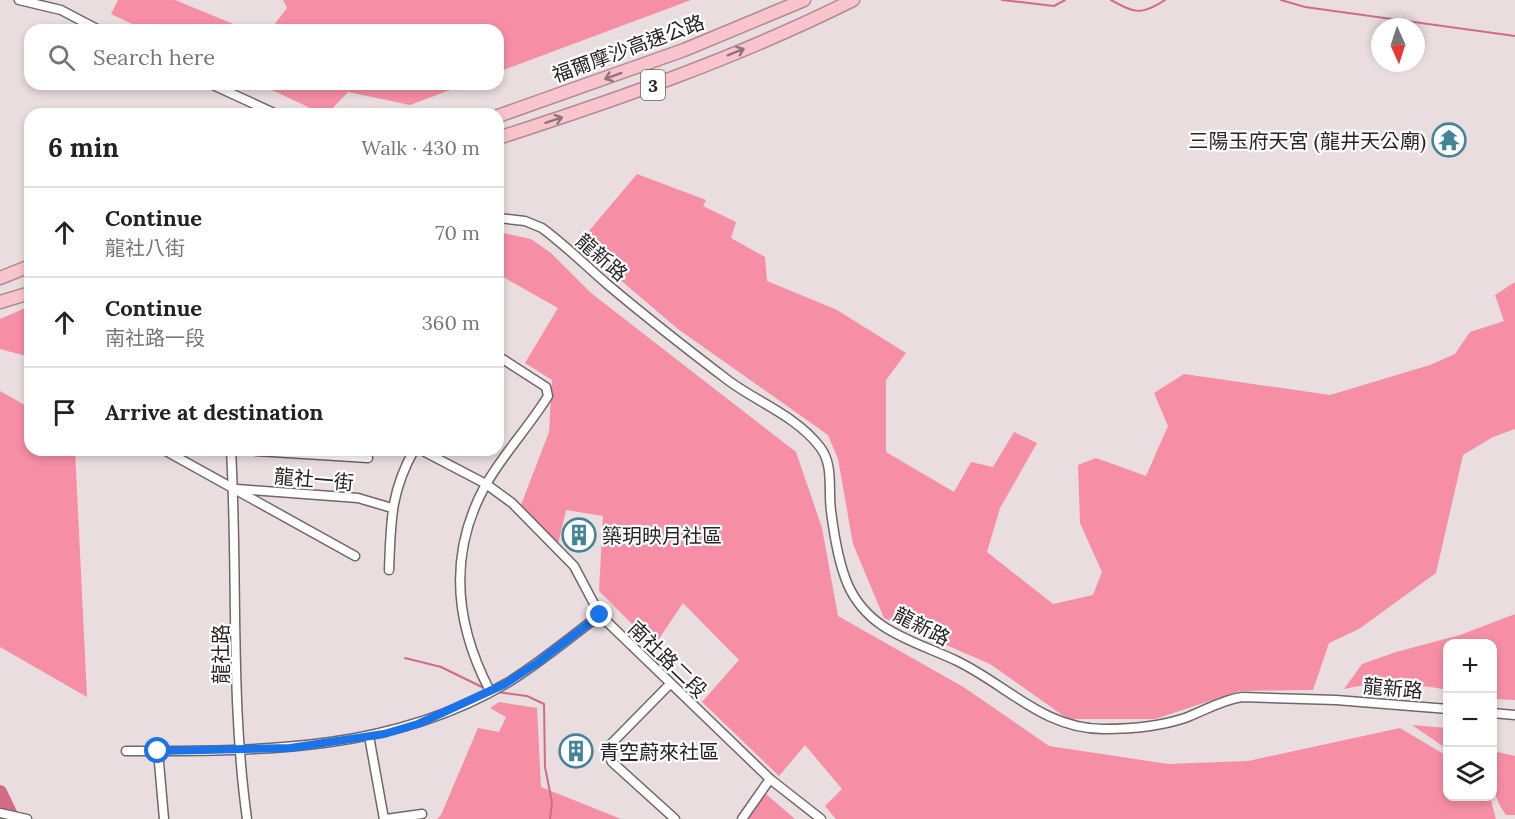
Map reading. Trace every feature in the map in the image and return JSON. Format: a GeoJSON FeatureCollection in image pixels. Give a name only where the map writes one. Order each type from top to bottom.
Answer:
{"type":"FeatureCollection","features":[{"type":"Feature","properties":{"kind":"highway","name":"福爾摩沙高速公路"},"geometry":{"type":"LineString","coordinates":[[504,114],[684,50],[804,0]]}},
{"type":"Feature","properties":{"kind":"highway","name":"福爾摩沙高速公路"},"geometry":{"type":"LineString","coordinates":[[504,136],[617,99],[805,24],[853,0]]}},
{"type":"Feature","properties":{"kind":"highway"},"geometry":{"type":"LineString","coordinates":[[0,278],[24,268]]}},
{"type":"Feature","properties":{"kind":"highway"},"geometry":{"type":"LineString","coordinates":[[0,302],[24,295]]}},
{"type":"Feature","properties":{"kind":"highway"},"geometry":{"type":"LineString","coordinates":[[0,307],[24,296]]}},
{"type":"Feature","properties":{"kind":"street"},"geometry":{"type":"LineString","coordinates":[[19,0],[61,10],[88,24]]}},
{"type":"Feature","properties":{"kind":"street"},"geometry":{"type":"LineString","coordinates":[[224,90],[263,108]]}},
{"type":"Feature","properties":{"kind":"street","name":"龍新路"},"geometry":{"type":"LineString","coordinates":[[504,219],[525,221],[542,228],[632,304],[731,382],[798,424],[822,449],[826,458],[831,509],[840,558],[849,586],[861,604],[888,630],[911,644],[958,662],[1033,710],[1060,721],[1103,729],[1163,724],[1228,699],[1242,698],[1336,699],[1443,709]]}},
{"type":"Feature","properties":{"kind":"street"},"geometry":{"type":"LineString","coordinates":[[490,691],[467,638],[460,581],[466,532],[486,484],[548,396],[546,387],[504,360]]}},
{"type":"Feature","properties":{"kind":"street"},"geometry":{"type":"LineString","coordinates":[[175,456],[355,556]]}},
{"type":"Feature","properties":{"kind":"street","name":"龍社路"},"geometry":{"type":"LineString","coordinates":[[231,456],[240,750],[247,819]]}},
{"type":"Feature","properties":{"kind":"street"},"geometry":{"type":"LineString","coordinates":[[344,456],[368,458]]}},
{"type":"Feature","properties":{"kind":"street"},"geometry":{"type":"LineString","coordinates":[[389,570],[392,508],[400,475],[411,456]]}},
{"type":"Feature","properties":{"kind":"street","name":"南社路二段"},"geometry":{"type":"LineString","coordinates":[[432,456],[486,484],[512,503],[574,566],[600,615],[770,779],[821,819]]}},
{"type":"Feature","properties":{"kind":"street","name":"龍社一街"},"geometry":{"type":"LineString","coordinates":[[233,489],[358,498],[392,508]]}},
{"type":"Feature","properties":{"kind":"street"},"geometry":{"type":"LineString","coordinates":[[126,752],[290,748],[369,736],[418,724],[490,691],[537,663],[600,615]]}},
{"type":"Feature","properties":{"kind":"street"},"geometry":{"type":"LineString","coordinates":[[670,684],[608,747],[607,752],[612,762],[675,819]]}},
{"type":"Feature","properties":{"kind":"street"},"geometry":{"type":"LineString","coordinates":[[1497,713],[1515,715]]}},
{"type":"Feature","properties":{"kind":"street"},"geometry":{"type":"LineString","coordinates":[[369,736],[385,819],[422,814]]}},
{"type":"Feature","properties":{"kind":"street"},"geometry":{"type":"LineString","coordinates":[[158,751],[164,819]]}},
{"type":"Feature","properties":{"kind":"street"},"geometry":{"type":"LineString","coordinates":[[742,819],[770,779]]}},
{"type":"Feature","properties":{"kind":"street"},"geometry":{"type":"LineString","coordinates":[[4,815],[27,819]]}},
{"type":"Feature","properties":{"kind":"shaded area"},"geometry":{"type":"Polygon","coordinates":[[[118,0],[175,0],[233,24],[132,24],[111,14],[118,0]]]}},
{"type":"Feature","properties":{"kind":"shaded area"},"geometry":{"type":"Polygon","coordinates":[[[283,0],[691,0],[504,70],[504,24],[275,24],[287,8],[283,0]]]}},
{"type":"Feature","properties":{"kind":"shaded area"},"geometry":{"type":"Polygon","coordinates":[[[272,90],[450,90],[410,105],[348,92],[333,108],[310,108],[272,90]]]}},
{"type":"Feature","properties":{"kind":"shaded area"},"geometry":{"type":"Polygon","coordinates":[[[637,174],[706,200],[703,206],[736,222],[731,238],[765,257],[767,281],[837,310],[906,353],[886,380],[886,452],[954,492],[971,462],[993,467],[1014,432],[1037,443],[1000,508],[987,552],[1053,604],[1093,595],[1102,572],[1080,523],[1078,465],[1096,458],[1146,476],[1168,426],[1154,393],[1184,374],[1330,395],[1430,365],[1455,354],[1470,332],[1504,321],[1495,295],[1515,282],[1515,429],[1493,437],[1463,455],[1436,573],[1359,629],[1329,643],[1313,690],[1240,691],[1155,719],[1068,719],[990,664],[884,618],[853,544],[838,459],[828,435],[678,329],[578,244],[637,174]]]}},
{"type":"Feature","properties":{"kind":"shaded area"},"geometry":{"type":"Polygon","coordinates":[[[504,233],[531,239],[551,253],[591,293],[796,452],[822,528],[838,616],[965,688],[1049,746],[1168,764],[1248,761],[1400,728],[1443,754],[1443,801],[1491,801],[1496,819],[836,819],[825,806],[842,789],[805,745],[779,776],[702,702],[739,660],[683,603],[654,646],[599,591],[603,516],[566,510],[558,545],[521,505],[549,432],[552,380],[525,363],[558,308],[504,277],[504,233]]]}},
{"type":"Feature","properties":{"kind":"shaded area"},"geometry":{"type":"Polygon","coordinates":[[[24,309],[24,355],[0,349],[0,319],[24,309]]]}},
{"type":"Feature","properties":{"kind":"shaded area"},"geometry":{"type":"Polygon","coordinates":[[[0,391],[24,405],[24,456],[75,456],[87,697],[0,647],[0,391]]]}},
{"type":"Feature","properties":{"kind":"shaded area"},"geometry":{"type":"Polygon","coordinates":[[[1515,614],[1515,700],[1497,699],[1497,639],[1445,639],[1515,614]]]}},
{"type":"Feature","properties":{"kind":"shaded area"},"geometry":{"type":"Polygon","coordinates":[[[1443,640],[1443,689],[1396,684],[1344,689],[1362,664],[1443,640]]]}},
{"type":"Feature","properties":{"kind":"shaded area"},"geometry":{"type":"Polygon","coordinates":[[[499,702],[537,708],[541,787],[621,819],[437,819],[441,815],[478,728],[499,732],[506,717],[490,708],[499,702]]]}},
{"type":"Feature","properties":{"kind":"shaded area"},"geometry":{"type":"Polygon","coordinates":[[[1412,725],[1443,728],[1443,746],[1412,725]]]}},
{"type":"Feature","properties":{"kind":"shaded area"},"geometry":{"type":"Polygon","coordinates":[[[1497,752],[1515,756],[1515,815],[1506,815],[1498,800],[1497,752]]]}},
{"type":"Feature","properties":{"kind":"shaded area"},"geometry":{"type":"Polygon","coordinates":[[[766,794],[795,819],[747,819],[766,794]]]}},
{"type":"Feature","properties":{"kind":"waterway"},"geometry":{"type":"LineString","coordinates":[[1002,0],[1054,6],[1065,0]]}},
{"type":"Feature","properties":{"kind":"waterway"},"geometry":{"type":"LineString","coordinates":[[1111,0],[1138,11],[1150,9],[1165,0]]}},
{"type":"Feature","properties":{"kind":"waterway"},"geometry":{"type":"LineString","coordinates":[[1281,0],[1305,7],[1515,36]]}},
{"type":"Feature","properties":{"kind":"waterway"},"geometry":{"type":"LineString","coordinates":[[405,658],[441,667],[484,688]]}},
{"type":"Feature","properties":{"kind":"waterway"},"geometry":{"type":"LineString","coordinates":[[497,692],[527,696],[544,704],[545,767],[552,802],[550,819]]}},
{"type":"Feature","properties":{"kind":"waterway"},"geometry":{"type":"LineString","coordinates":[[0,792],[13,819]]}},
{"type":"Feature","properties":{"kind":"place","name":"三陽玉府天宮 (龍井天公廟)"},"geometry":{"type":"Point","coordinates":[1449,140]}},
{"type":"Feature","properties":{"kind":"place","name":"築玥映月社區"},"geometry":{"type":"Point","coordinates":[579,535]}},
{"type":"Feature","properties":{"kind":"place","name":"青空蔚來社區"},"geometry":{"type":"Point","coordinates":[576,751]}},
{"type":"Feature","properties":{"kind":"route"},"geometry":{"type":"LineString","coordinates":[[158,751],[290,748],[384,734],[418,724],[505,684],[537,663],[600,615]]}}]}
